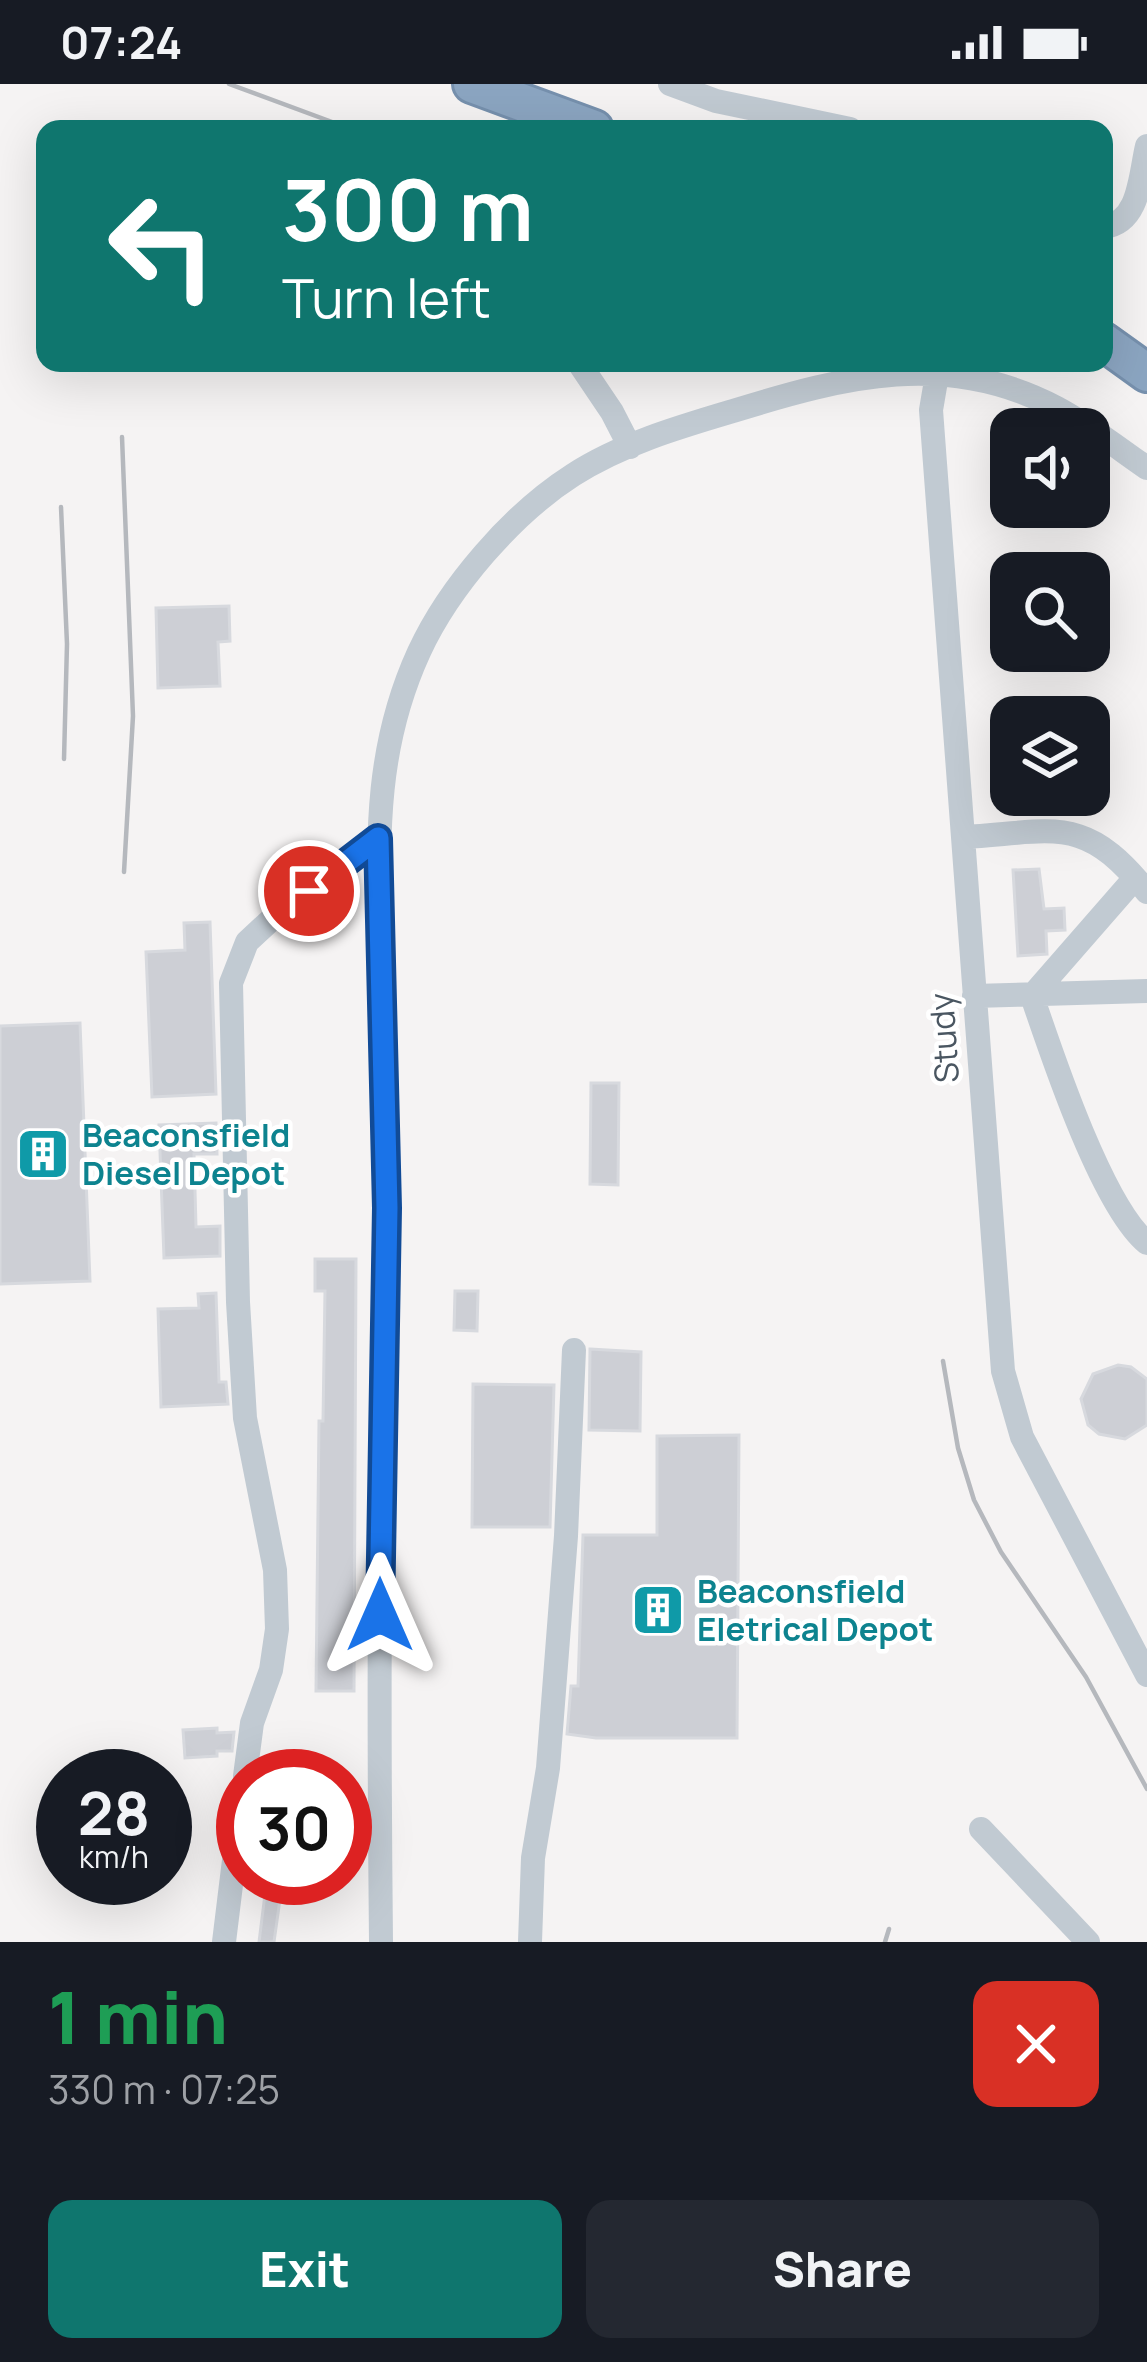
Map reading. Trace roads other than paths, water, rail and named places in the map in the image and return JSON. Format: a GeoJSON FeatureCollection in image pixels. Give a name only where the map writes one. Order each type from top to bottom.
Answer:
{"type":"FeatureCollection","features":[{"type":"Feature","properties":{"kind":"highway"},"geometry":{"type":"LineString","coordinates":[[472,84],[569,120]]}},
{"type":"Feature","properties":{"kind":"highway"},"geometry":{"type":"LineString","coordinates":[[1113,327],[1147,344]]}},
{"type":"Feature","properties":{"kind":"highway"},"geometry":{"type":"LineString","coordinates":[[1113,348],[1147,373]]}},
{"type":"Feature","properties":{"kind":"street"},"geometry":{"type":"LineString","coordinates":[[670,84],[716,101],[807,120]]}},
{"type":"Feature","properties":{"kind":"street"},"geometry":{"type":"LineString","coordinates":[[1113,224],[1128,214],[1147,146]]}},
{"type":"Feature","properties":{"kind":"street"},"geometry":{"type":"LineString","coordinates":[[584,372],[630,447]]}},
{"type":"Feature","properties":{"kind":"street"},"geometry":{"type":"LineString","coordinates":[[381,1942],[381,1396],[387,1208],[378,838],[386,746],[419,652],[446,603],[475,565],[537,503],[574,474],[676,428],[802,391],[904,372]]}},
{"type":"Feature","properties":{"kind":"street","name":"Study"},"geometry":{"type":"LineString","coordinates":[[936,372],[931,410],[998,1327],[1011,1409],[1038,1471],[1141,1648],[1147,1676]]}},
{"type":"Feature","properties":{"kind":"street"},"geometry":{"type":"LineString","coordinates":[[954,372],[1046,403],[1147,468]]}},
{"type":"Feature","properties":{"kind":"street"},"geometry":{"type":"LineString","coordinates":[[963,837],[1076,833],[1098,841],[1141,885],[1031,996]]}},
{"type":"Feature","properties":{"kind":"street"},"geometry":{"type":"LineString","coordinates":[[248,1749],[271,1670],[277,1629],[275,1570],[245,1418],[231,983],[247,942],[378,838]]}},
{"type":"Feature","properties":{"kind":"street"},"geometry":{"type":"LineString","coordinates":[[974,996],[1147,991]]}},
{"type":"Feature","properties":{"kind":"street"},"geometry":{"type":"LineString","coordinates":[[1031,996],[1065,1091],[1124,1216],[1147,1243]]}},
{"type":"Feature","properties":{"kind":"street"},"geometry":{"type":"LineString","coordinates":[[530,1942],[533,1858],[548,1768],[566,1536],[574,1350]]}},
{"type":"Feature","properties":{"kind":"street"},"geometry":{"type":"LineString","coordinates":[[981,1829],[1088,1942]]}},
{"type":"Feature","properties":{"kind":"street"},"geometry":{"type":"LineString","coordinates":[[224,1942],[229,1905]]}},
{"type":"Feature","properties":{"kind":"railway"},"geometry":{"type":"LineString","coordinates":[[229,84],[327,120]]}},
{"type":"Feature","properties":{"kind":"railway"},"geometry":{"type":"LineString","coordinates":[[122,437],[133,716],[124,872]]}},
{"type":"Feature","properties":{"kind":"railway"},"geometry":{"type":"LineString","coordinates":[[61,507],[67,644],[64,759]]}},
{"type":"Feature","properties":{"kind":"railway"},"geometry":{"type":"LineString","coordinates":[[943,1361],[958,1448],[974,1500],[1001,1552],[1086,1677],[1147,1789]]}},
{"type":"Feature","properties":{"kind":"railway"},"geometry":{"type":"LineString","coordinates":[[885,1942],[889,1929]]}},
{"type":"Feature","properties":{"kind":"place","name":"Beaconsfield Diesel Depot"},"geometry":{"type":"Point","coordinates":[43,1154]}},
{"type":"Feature","properties":{"kind":"place","name":"Beaconsfield Eletrical Depot"},"geometry":{"type":"Point","coordinates":[658,1610]}}]}
